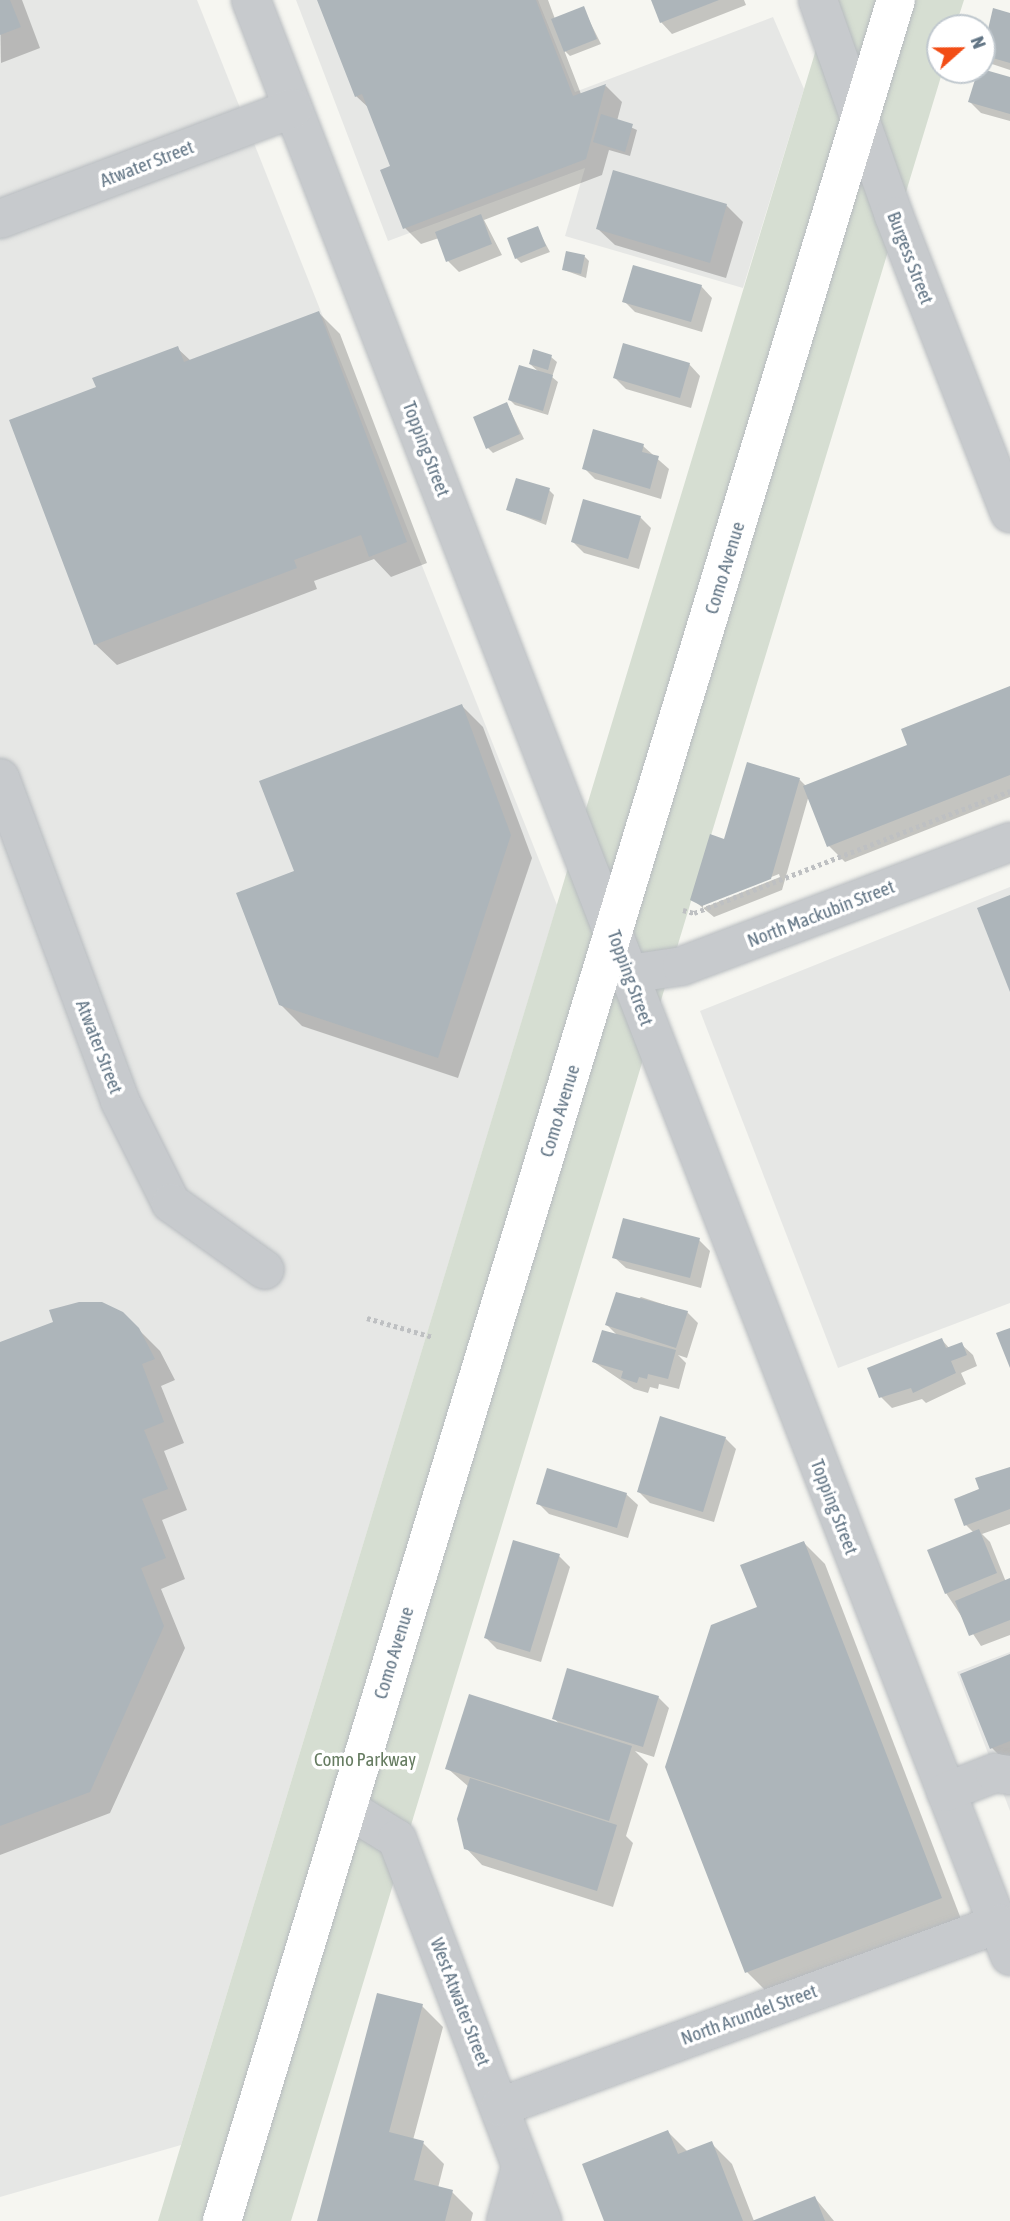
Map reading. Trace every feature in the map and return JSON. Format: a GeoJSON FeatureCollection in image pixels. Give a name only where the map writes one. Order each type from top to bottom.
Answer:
{"type":"FeatureCollection","features":[{"type":"Feature","properties":{"kind":"main road","name":"Como Avenue"},"geometry":{"type":"LineString","coordinates":[[222,2221],[896,0]]}},
{"type":"Feature","properties":{"kind":"street","name":"Topping Street"},"geometry":{"type":"LineString","coordinates":[[251,0],[1004,1940]]}},
{"type":"Feature","properties":{"kind":"street","name":"Burgess Street"},"geometry":{"type":"LineString","coordinates":[[818,0],[1010,513]]}},
{"type":"Feature","properties":{"kind":"street","name":"Atwater Street"},"geometry":{"type":"LineString","coordinates":[[0,219],[293,108]]}},
{"type":"Feature","properties":{"kind":"street","name":"Atwater Street"},"geometry":{"type":"LineString","coordinates":[[0,778],[120,1101],[171,1203],[265,1270]]}},
{"type":"Feature","properties":{"kind":"street","name":"North Mackubin Street"},"geometry":{"type":"LineString","coordinates":[[629,974],[682,966],[1010,842]]}},
{"type":"Feature","properties":{"kind":"street"},"geometry":{"type":"LineString","coordinates":[[946,1792],[995,1773],[1010,1774]]}},
{"type":"Feature","properties":{"kind":"street","name":"West Atwater Street"},"geometry":{"type":"LineString","coordinates":[[347,1808],[397,1839],[542,2221]]}},
{"type":"Feature","properties":{"kind":"street","name":"North Arundel Street"},"geometry":{"type":"LineString","coordinates":[[500,2107],[1004,1940]]}},
{"type":"Feature","properties":{"kind":"street"},"geometry":{"type":"LineString","coordinates":[[506,2221],[521,2167]]}},
{"type":"Feature","properties":{"kind":"path"},"geometry":{"type":"LineString","coordinates":[[682,910],[694,913],[1010,791]]}},
{"type":"Feature","properties":{"kind":"path"},"geometry":{"type":"LineString","coordinates":[[367,1318],[433,1337]]}},
{"type":"Feature","properties":{"kind":"shaded area"},"geometry":{"type":"Polygon","coordinates":[[[0,0],[197,0],[557,905],[181,2145],[0,2197],[0,0]]]}},
{"type":"Feature","properties":{"kind":"shaded area"},"geometry":{"type":"Polygon","coordinates":[[[296,0],[538,0],[575,92],[773,17],[804,89],[743,288],[565,236],[585,168],[388,241],[296,0]]]}},
{"type":"Feature","properties":{"kind":"shaded area"},"geometry":{"type":"Polygon","coordinates":[[[1010,887],[1010,1303],[838,1368],[700,1011],[1010,887]]]}},
{"type":"Feature","properties":{"kind":"shaded area"},"geometry":{"type":"Polygon","coordinates":[[[1010,1652],[1010,1811],[957,1672],[1010,1652]]]}},
{"type":"Feature","properties":{"kind":"green space","name":"Como Parkway"},"geometry":{"type":"Polygon","coordinates":[[[831,0],[964,0],[960,14],[926,14],[926,84],[939,84],[291,2221],[158,2221],[831,0]]]}},
{"type":"Feature","properties":{"kind":"building"},"geometry":{"type":"Polygon","coordinates":[[[0,0],[10,0],[21,27],[0,35],[0,0]]]}},
{"type":"Feature","properties":{"kind":"building"},"geometry":{"type":"Polygon","coordinates":[[[317,0],[536,0],[573,96],[606,84],[586,159],[403,229],[380,170],[390,166],[362,94],[355,97],[317,0]]]}},
{"type":"Feature","properties":{"kind":"building"},"geometry":{"type":"Polygon","coordinates":[[[651,0],[719,0],[660,23],[651,0]]]}},
{"type":"Feature","properties":{"kind":"building"},"geometry":{"type":"Polygon","coordinates":[[[584,6],[597,39],[564,52],[551,19],[584,6]]]}},
{"type":"Feature","properties":{"kind":"building"},"geometry":{"type":"Polygon","coordinates":[[[993,8],[1010,13],[1010,63],[996,59],[996,14],[992,14],[993,8]]]}},
{"type":"Feature","properties":{"kind":"building"},"geometry":{"type":"Polygon","coordinates":[[[996,73],[1010,77],[1010,114],[968,102],[974,84],[996,84],[996,73]]]}},
{"type":"Feature","properties":{"kind":"building"},"geometry":{"type":"Polygon","coordinates":[[[601,114],[633,124],[625,152],[593,142],[601,114]]]}},
{"type":"Feature","properties":{"kind":"building"},"geometry":{"type":"Polygon","coordinates":[[[613,170],[727,204],[710,263],[596,229],[613,170]]]}},
{"type":"Feature","properties":{"kind":"building"},"geometry":{"type":"Polygon","coordinates":[[[481,214],[492,244],[446,262],[435,232],[481,214]]]}},
{"type":"Feature","properties":{"kind":"building"},"geometry":{"type":"Polygon","coordinates":[[[538,226],[546,246],[515,259],[507,238],[538,226]]]}},
{"type":"Feature","properties":{"kind":"building"},"geometry":{"type":"Polygon","coordinates":[[[566,251],[585,255],[581,274],[562,270],[566,251]]]}},
{"type":"Feature","properties":{"kind":"building"},"geometry":{"type":"Polygon","coordinates":[[[633,265],[702,285],[691,322],[622,302],[633,265]]]}},
{"type":"Feature","properties":{"kind":"building"},"geometry":{"type":"Polygon","coordinates":[[[319,311],[407,542],[369,557],[361,535],[294,560],[297,568],[94,645],[9,420],[96,387],[92,378],[178,346],[184,362],[319,311]]]}},
{"type":"Feature","properties":{"kind":"building"},"geometry":{"type":"Polygon","coordinates":[[[623,343],[690,363],[680,398],[613,378],[623,343]]]}},
{"type":"Feature","properties":{"kind":"building"},"geometry":{"type":"Polygon","coordinates":[[[533,349],[552,355],[548,370],[529,364],[533,349]]]}},
{"type":"Feature","properties":{"kind":"building"},"geometry":{"type":"Polygon","coordinates":[[[519,365],[553,375],[543,411],[508,400],[519,365]]]}},
{"type":"Feature","properties":{"kind":"building"},"geometry":{"type":"Polygon","coordinates":[[[507,402],[520,434],[486,449],[473,417],[507,402]]]}},
{"type":"Feature","properties":{"kind":"building"},"geometry":{"type":"Polygon","coordinates":[[[593,429],[644,444],[642,452],[659,456],[650,489],[582,469],[593,429]]]}},
{"type":"Feature","properties":{"kind":"building"},"geometry":{"type":"Polygon","coordinates":[[[516,478],[550,488],[541,521],[506,510],[516,478]]]}},
{"type":"Feature","properties":{"kind":"building"},"geometry":{"type":"Polygon","coordinates":[[[583,499],[641,516],[628,559],[571,542],[583,499]]]}},
{"type":"Feature","properties":{"kind":"building"},"geometry":{"type":"Polygon","coordinates":[[[1010,686],[1010,775],[827,847],[803,786],[907,745],[901,729],[1010,686]]]}},
{"type":"Feature","properties":{"kind":"building"},"geometry":{"type":"Polygon","coordinates":[[[462,704],[511,835],[438,1058],[279,1005],[236,893],[294,871],[259,781],[462,704]]]}},
{"type":"Feature","properties":{"kind":"building"},"geometry":{"type":"Polygon","coordinates":[[[747,762],[800,778],[771,879],[702,906],[690,900],[710,834],[724,839],[747,762]]]}},
{"type":"Feature","properties":{"kind":"building"},"geometry":{"type":"Polygon","coordinates":[[[1010,895],[1010,992],[977,908],[1010,895]]]}},
{"type":"Feature","properties":{"kind":"building"},"geometry":{"type":"Polygon","coordinates":[[[623,1218],[700,1238],[690,1278],[612,1258],[623,1218]]]}},
{"type":"Feature","properties":{"kind":"building"},"geometry":{"type":"Polygon","coordinates":[[[616,1292],[688,1311],[676,1348],[605,1325],[616,1292]]]}},
{"type":"Feature","properties":{"kind":"building"},"geometry":{"type":"Polygon","coordinates":[[[79,1302],[102,1302],[123,1312],[139,1328],[155,1359],[142,1364],[164,1422],[144,1430],[168,1489],[142,1499],[166,1558],[141,1568],[164,1626],[90,1792],[0,1826],[0,1342],[53,1322],[49,1310],[79,1302]]]}},
{"type":"Feature","properties":{"kind":"building"},"geometry":{"type":"Polygon","coordinates":[[[1010,1328],[1010,1368],[996,1333],[1010,1328]]]}},
{"type":"Feature","properties":{"kind":"building"},"geometry":{"type":"Polygon","coordinates":[[[602,1330],[676,1350],[668,1379],[648,1374],[647,1379],[639,1377],[637,1383],[621,1378],[623,1371],[592,1362],[602,1330]]]}},
{"type":"Feature","properties":{"kind":"building"},"geometry":{"type":"Polygon","coordinates":[[[942,1338],[946,1348],[962,1342],[967,1355],[951,1361],[956,1373],[913,1393],[911,1388],[879,1398],[867,1368],[942,1338]]]}},
{"type":"Feature","properties":{"kind":"building"},"geometry":{"type":"Polygon","coordinates":[[[660,1416],[726,1437],[703,1512],[637,1492],[660,1416]]]}},
{"type":"Feature","properties":{"kind":"building"},"geometry":{"type":"Polygon","coordinates":[[[1010,1467],[1010,1509],[964,1526],[954,1499],[979,1489],[975,1478],[1010,1467]]]}},
{"type":"Feature","properties":{"kind":"building"},"geometry":{"type":"Polygon","coordinates":[[[547,1468],[627,1493],[617,1528],[536,1504],[547,1468]]]}},
{"type":"Feature","properties":{"kind":"building"},"geometry":{"type":"Polygon","coordinates":[[[979,1529],[997,1573],[945,1594],[927,1550],[979,1529]]]}},
{"type":"Feature","properties":{"kind":"building"},"geometry":{"type":"Polygon","coordinates":[[[513,1540],[560,1554],[530,1652],[484,1638],[513,1540]]]}},
{"type":"Feature","properties":{"kind":"building"},"geometry":{"type":"Polygon","coordinates":[[[804,1541],[942,1898],[745,1973],[665,1767],[711,1625],[757,1607],[740,1565],[804,1541]]]}},
{"type":"Feature","properties":{"kind":"building"},"geometry":{"type":"Polygon","coordinates":[[[1010,1578],[1010,1620],[969,1636],[955,1601],[1010,1578]]]}},
{"type":"Feature","properties":{"kind":"building"},"geometry":{"type":"Polygon","coordinates":[[[1010,1654],[1010,1741],[990,1749],[960,1674],[1010,1654]]]}},
{"type":"Feature","properties":{"kind":"building"},"geometry":{"type":"Polygon","coordinates":[[[567,1668],[659,1696],[643,1747],[552,1719],[567,1668]]]}},
{"type":"Feature","properties":{"kind":"building"},"geometry":{"type":"Polygon","coordinates":[[[469,1694],[632,1746],[609,1821],[445,1769],[469,1694]]]}},
{"type":"Feature","properties":{"kind":"building"},"geometry":{"type":"Polygon","coordinates":[[[470,1778],[617,1825],[597,1891],[464,1849],[457,1819],[470,1778]]]}},
{"type":"Feature","properties":{"kind":"building"},"geometry":{"type":"Polygon","coordinates":[[[377,1993],[423,2004],[389,2132],[424,2141],[414,2180],[453,2190],[445,2221],[317,2221],[377,1993]]]}},
{"type":"Feature","properties":{"kind":"building"},"geometry":{"type":"Polygon","coordinates":[[[668,2130],[678,2154],[712,2141],[743,2221],[604,2221],[582,2164],[668,2130]]]}},
{"type":"Feature","properties":{"kind":"building"},"geometry":{"type":"Polygon","coordinates":[[[815,2196],[825,2221],[752,2221],[815,2196]]]}}]}
